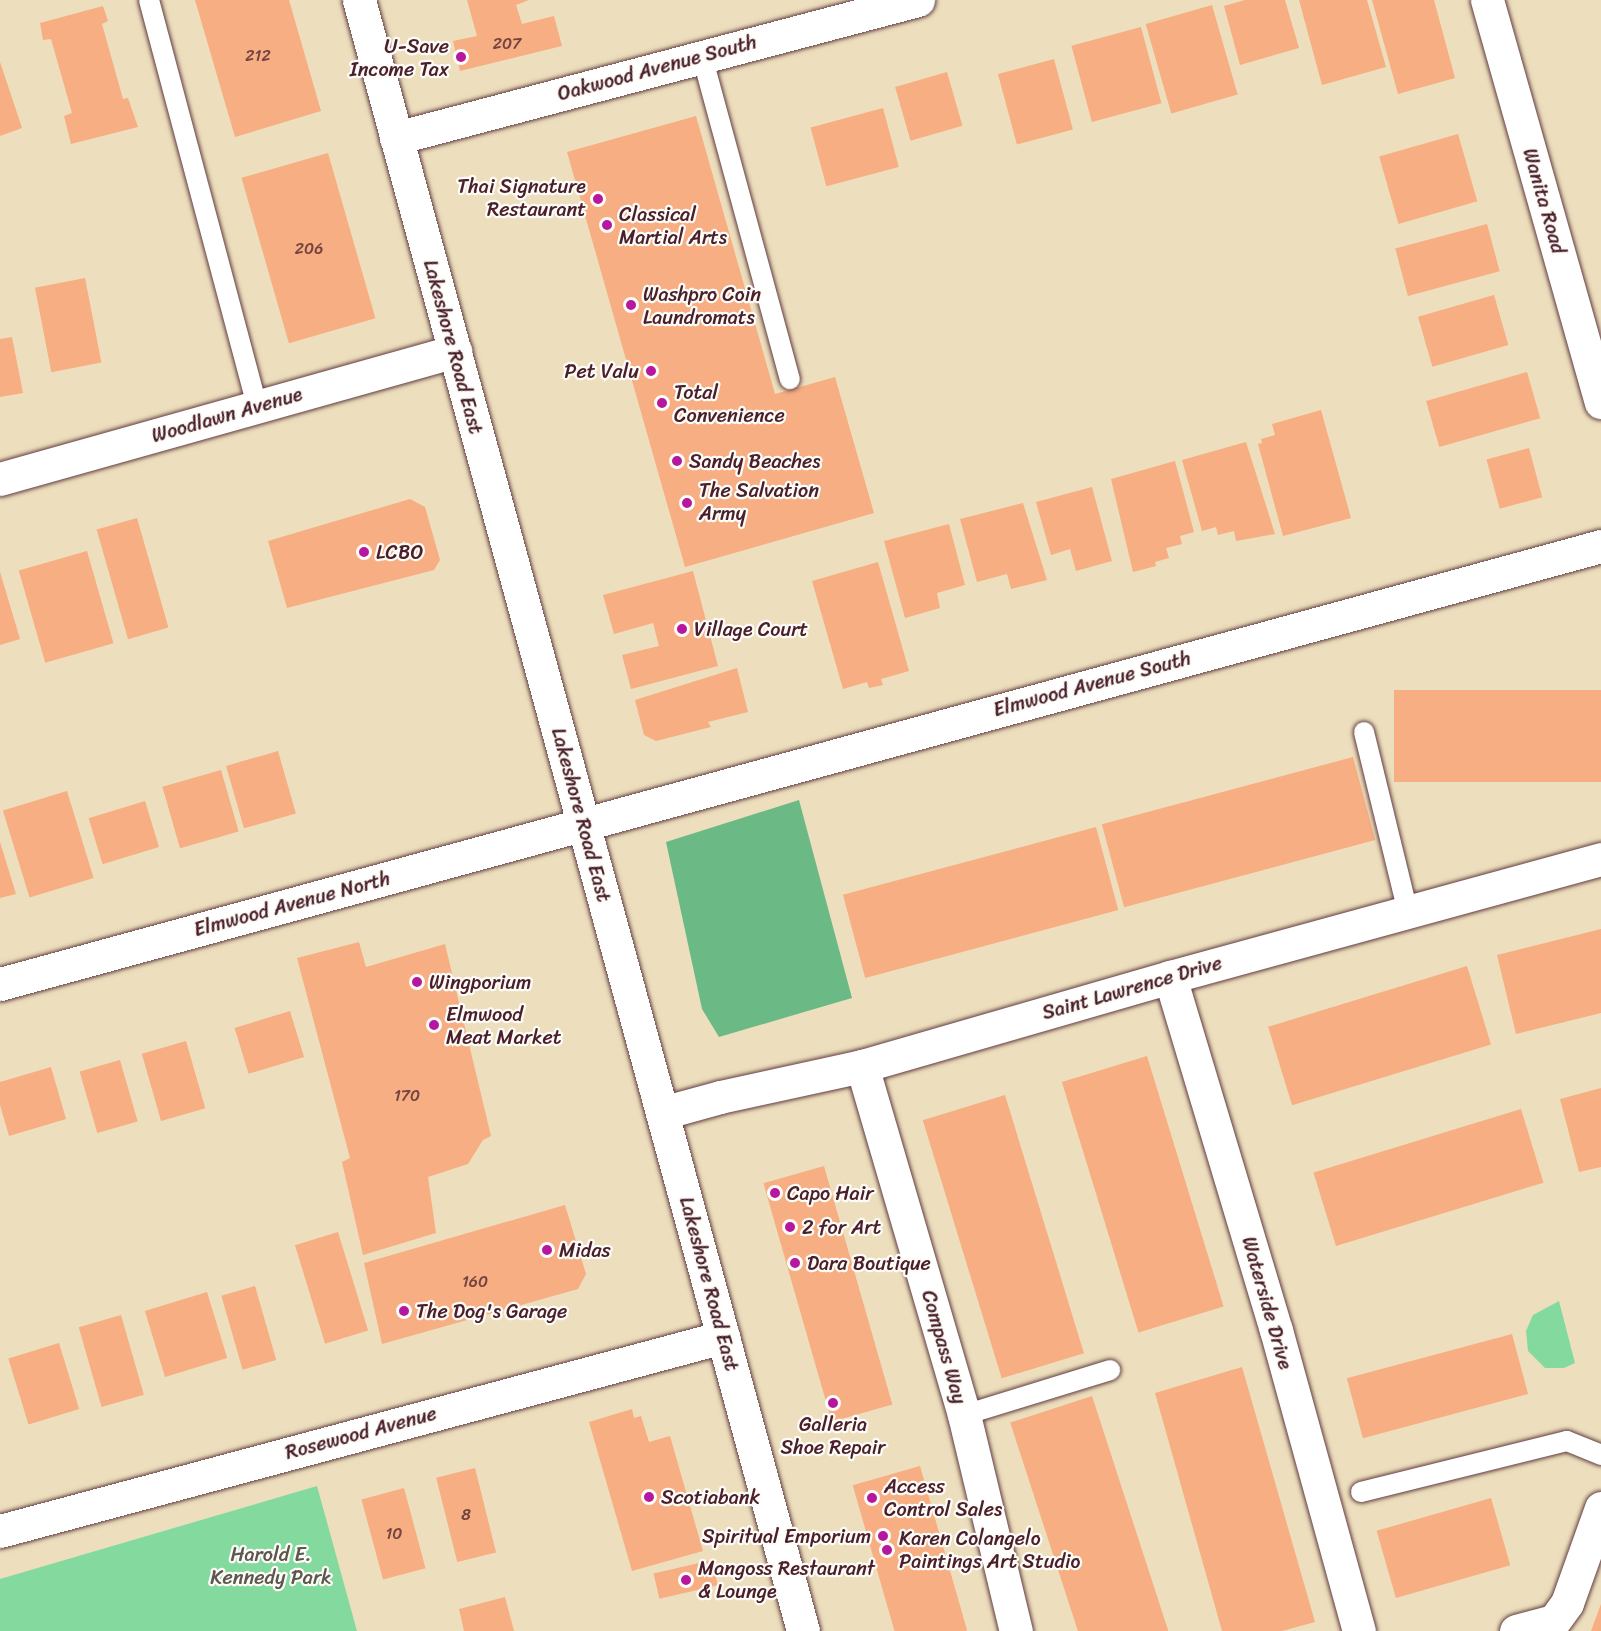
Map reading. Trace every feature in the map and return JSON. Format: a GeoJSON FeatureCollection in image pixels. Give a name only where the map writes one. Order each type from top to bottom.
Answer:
{"type":"FeatureCollection","features":[{"type":"Feature","properties":{"kind":"street","name":"Lakeshore Road East"},"geometry":{"type":"LineString","coordinates":[[359,0],[803,1631]]}},
{"type":"Feature","properties":{"kind":"street","name":"Oakwood Avenue South"},"geometry":{"type":"LineString","coordinates":[[396,138],[918,0]]}},
{"type":"Feature","properties":{"kind":"street","name":"Wanita Road"},"geometry":{"type":"LineString","coordinates":[[1487,0],[1601,402]]}},
{"type":"Feature","properties":{"kind":"street","name":"Woodlawn Avenue"},"geometry":{"type":"LineString","coordinates":[[0,479],[454,351]]}},
{"type":"Feature","properties":{"kind":"street","name":"Elmwood Avenue South"},"geometry":{"type":"LineString","coordinates":[[583,823],[1601,546]]}},
{"type":"Feature","properties":{"kind":"street","name":"Elmwood Avenue North"},"geometry":{"type":"LineString","coordinates":[[0,984],[583,823]]}},
{"type":"Feature","properties":{"kind":"street","name":"Saint Lawrence Drive"},"geometry":{"type":"LineString","coordinates":[[662,1113],[720,1097],[862,1066],[1170,977],[1408,914],[1601,859]]}},
{"type":"Feature","properties":{"kind":"street","name":"Waterside Drive"},"geometry":{"type":"LineString","coordinates":[[1170,977],[1276,1330],[1359,1631]]}},
{"type":"Feature","properties":{"kind":"street","name":"Compass Way"},"geometry":{"type":"LineString","coordinates":[[862,1066],[964,1415],[1016,1631]]}},
{"type":"Feature","properties":{"kind":"street","name":"Rosewood Avenue"},"geometry":{"type":"LineString","coordinates":[[0,1531],[723,1337]]}},
{"type":"Feature","properties":{"kind":"street"},"geometry":{"type":"LineString","coordinates":[[1516,1631],[1554,1621],[1568,1603],[1601,1508]]}},
{"type":"Feature","properties":{"kind":"lane"},"geometry":{"type":"LineString","coordinates":[[149,0],[257,406]]}},
{"type":"Feature","properties":{"kind":"lane"},"geometry":{"type":"LineString","coordinates":[[702,56],[790,379]]}},
{"type":"Feature","properties":{"kind":"lane"},"geometry":{"type":"LineString","coordinates":[[1364,732],[1408,914]]}},
{"type":"Feature","properties":{"kind":"lane"},"geometry":{"type":"LineString","coordinates":[[964,1415],[1110,1370]]}},
{"type":"Feature","properties":{"kind":"lane"},"geometry":{"type":"LineString","coordinates":[[1361,1492],[1567,1441],[1601,1455]]}},
{"type":"Feature","properties":{"kind":"green space"},"geometry":{"type":"Polygon","coordinates":[[[799,800],[852,998],[719,1037],[702,1009],[666,842],[799,800]]]}},
{"type":"Feature","properties":{"kind":"green space"},"geometry":{"type":"Polygon","coordinates":[[[1559,1301],[1575,1363],[1564,1368],[1545,1368],[1528,1351],[1526,1331],[1533,1315],[1559,1301]]]}},
{"type":"Feature","properties":{"kind":"green space","name":"Harold E. Kennedy Park"},"geometry":{"type":"Polygon","coordinates":[[[317,1486],[357,1631],[0,1631],[0,1579],[317,1486]]]}},
{"type":"Feature","properties":{"kind":"building"},"geometry":{"type":"Polygon","coordinates":[[[195,0],[289,0],[321,111],[235,137],[195,0]]]}},
{"type":"Feature","properties":{"kind":"building"},"geometry":{"type":"Polygon","coordinates":[[[467,0],[529,0],[516,5],[522,24],[554,16],[562,46],[460,71],[453,41],[477,36],[467,0]]]}},
{"type":"Feature","properties":{"kind":"building"},"geometry":{"type":"Polygon","coordinates":[[[1245,0],[1285,0],[1299,48],[1240,65],[1224,6],[1245,0]]]}},
{"type":"Feature","properties":{"kind":"building"},"geometry":{"type":"Polygon","coordinates":[[[1299,0],[1367,0],[1386,67],[1322,85],[1299,0]]]}},
{"type":"Feature","properties":{"kind":"building"},"geometry":{"type":"Polygon","coordinates":[[[1372,0],[1434,0],[1455,78],[1398,94],[1372,0]]]}},
{"type":"Feature","properties":{"kind":"building"},"geometry":{"type":"Polygon","coordinates":[[[1212,5],[1238,94],[1171,113],[1146,24],[1212,5]]]}},
{"type":"Feature","properties":{"kind":"building"},"geometry":{"type":"Polygon","coordinates":[[[103,6],[108,21],[102,24],[123,99],[128,98],[138,127],[71,144],[64,116],[72,113],[51,39],[43,40],[40,23],[103,6]]]}},
{"type":"Feature","properties":{"kind":"building"},"geometry":{"type":"Polygon","coordinates":[[[1141,27],[1161,103],[1092,122],[1071,46],[1141,27]]]}},
{"type":"Feature","properties":{"kind":"building"},"geometry":{"type":"Polygon","coordinates":[[[1054,59],[1073,130],[1017,145],[998,74],[1054,59]]]}},
{"type":"Feature","properties":{"kind":"building"},"geometry":{"type":"Polygon","coordinates":[[[0,62],[22,128],[0,136],[0,62]]]}},
{"type":"Feature","properties":{"kind":"building"},"geometry":{"type":"Polygon","coordinates":[[[947,72],[962,126],[911,141],[895,87],[947,72]]]}},
{"type":"Feature","properties":{"kind":"building"},"geometry":{"type":"Polygon","coordinates":[[[883,108],[899,167],[826,186],[811,127],[883,108]]]}},
{"type":"Feature","properties":{"kind":"building"},"geometry":{"type":"Polygon","coordinates":[[[696,116],[775,394],[835,377],[874,513],[685,567],[567,152],[696,116]]]}},
{"type":"Feature","properties":{"kind":"building"},"geometry":{"type":"Polygon","coordinates":[[[1458,134],[1477,201],[1398,224],[1379,157],[1458,134]]]}},
{"type":"Feature","properties":{"kind":"building"},"geometry":{"type":"Polygon","coordinates":[[[328,153],[375,318],[289,343],[241,178],[328,153]]]}},
{"type":"Feature","properties":{"kind":"building"},"geometry":{"type":"Polygon","coordinates":[[[1487,224],[1500,271],[1408,296],[1395,249],[1487,224]]]}},
{"type":"Feature","properties":{"kind":"building"},"geometry":{"type":"Polygon","coordinates":[[[85,278],[101,362],[51,372],[35,288],[85,278]]]}},
{"type":"Feature","properties":{"kind":"building"},"geometry":{"type":"Polygon","coordinates":[[[1494,295],[1508,345],[1432,367],[1418,317],[1494,295]]]}},
{"type":"Feature","properties":{"kind":"building"},"geometry":{"type":"Polygon","coordinates":[[[12,337],[23,393],[0,397],[0,339],[12,337]]]}},
{"type":"Feature","properties":{"kind":"building"},"geometry":{"type":"Polygon","coordinates":[[[1527,372],[1540,418],[1439,447],[1426,401],[1527,372]]]}},
{"type":"Feature","properties":{"kind":"building"},"geometry":{"type":"Polygon","coordinates":[[[1321,410],[1351,518],[1283,536],[1258,444],[1262,443],[1261,439],[1275,435],[1272,424],[1321,410]]]}},
{"type":"Feature","properties":{"kind":"building"},"geometry":{"type":"Polygon","coordinates":[[[1246,442],[1275,534],[1236,541],[1234,531],[1218,535],[1216,527],[1202,531],[1182,460],[1246,442]]]}},
{"type":"Feature","properties":{"kind":"building"},"geometry":{"type":"Polygon","coordinates":[[[1529,448],[1542,497],[1500,509],[1486,459],[1529,448]]]}},
{"type":"Feature","properties":{"kind":"building"},"geometry":{"type":"Polygon","coordinates":[[[1175,461],[1194,532],[1180,536],[1182,544],[1166,548],[1169,558],[1155,562],[1156,566],[1133,572],[1111,479],[1175,461]]]}},
{"type":"Feature","properties":{"kind":"building"},"geometry":{"type":"Polygon","coordinates":[[[1092,487],[1112,561],[1076,571],[1070,549],[1051,555],[1036,502],[1092,487]]]}},
{"type":"Feature","properties":{"kind":"building"},"geometry":{"type":"Polygon","coordinates":[[[410,499],[425,507],[440,560],[434,570],[287,608],[268,541],[410,499]]]}},
{"type":"Feature","properties":{"kind":"building"},"geometry":{"type":"Polygon","coordinates":[[[1023,503],[1047,580],[1011,589],[1007,574],[977,582],[960,519],[1023,503]]]}},
{"type":"Feature","properties":{"kind":"building"},"geometry":{"type":"Polygon","coordinates":[[[137,518],[168,628],[128,639],[97,530],[137,518]]]}},
{"type":"Feature","properties":{"kind":"building"},"geometry":{"type":"Polygon","coordinates":[[[949,524],[965,585],[937,593],[940,608],[905,618],[884,541],[949,524]]]}},
{"type":"Feature","properties":{"kind":"building"},"geometry":{"type":"Polygon","coordinates":[[[87,551],[113,643],[45,663],[19,571],[87,551]]]}},
{"type":"Feature","properties":{"kind":"building"},"geometry":{"type":"Polygon","coordinates":[[[878,562],[909,671],[881,679],[883,685],[869,688],[867,682],[843,689],[812,581],[878,562]]]}},
{"type":"Feature","properties":{"kind":"building","name":"Village Court"},"geometry":{"type":"Polygon","coordinates":[[[693,571],[718,666],[631,689],[622,655],[659,646],[653,623],[614,634],[603,595],[693,571]]]}},
{"type":"Feature","properties":{"kind":"building"},"geometry":{"type":"Polygon","coordinates":[[[0,572],[20,639],[0,645],[0,572]]]}},
{"type":"Feature","properties":{"kind":"building"},"geometry":{"type":"Polygon","coordinates":[[[737,668],[748,712],[708,722],[711,727],[656,741],[644,735],[635,700],[737,668]]]}},
{"type":"Feature","properties":{"kind":"building"},"geometry":{"type":"Polygon","coordinates":[[[1394,690],[1601,690],[1601,782],[1394,782],[1394,690]]]}},
{"type":"Feature","properties":{"kind":"building"},"geometry":{"type":"Polygon","coordinates":[[[278,751],[296,813],[244,828],[226,766],[278,751]]]}},
{"type":"Feature","properties":{"kind":"building"},"geometry":{"type":"Polygon","coordinates":[[[1353,757],[1375,840],[1124,907],[1102,824],[1353,757]]]}},
{"type":"Feature","properties":{"kind":"building"},"geometry":{"type":"Polygon","coordinates":[[[221,770],[239,832],[180,848],[162,787],[221,770]]]}},
{"type":"Feature","properties":{"kind":"building"},"geometry":{"type":"Polygon","coordinates":[[[67,791],[94,878],[30,898],[3,811],[67,791]]]}},
{"type":"Feature","properties":{"kind":"building"},"geometry":{"type":"Polygon","coordinates":[[[145,801],[159,847],[103,864],[89,818],[145,801]]]}},
{"type":"Feature","properties":{"kind":"building"},"geometry":{"type":"Polygon","coordinates":[[[1096,827],[1118,910],[865,978],[843,895],[1096,827]]]}},
{"type":"Feature","properties":{"kind":"building"},"geometry":{"type":"Polygon","coordinates":[[[0,842],[16,894],[0,898],[0,842]]]}},
{"type":"Feature","properties":{"kind":"building"},"geometry":{"type":"Polygon","coordinates":[[[1601,929],[1601,1013],[1516,1034],[1497,955],[1601,929]]]}},
{"type":"Feature","properties":{"kind":"building"},"geometry":{"type":"Polygon","coordinates":[[[359,942],[366,967],[445,944],[491,1136],[483,1140],[468,1164],[428,1177],[436,1233],[363,1255],[342,1162],[350,1158],[297,958],[359,942]]]}},
{"type":"Feature","properties":{"kind":"building"},"geometry":{"type":"Polygon","coordinates":[[[1467,966],[1491,1044],[1292,1105],[1268,1027],[1467,966]]]}},
{"type":"Feature","properties":{"kind":"building"},"geometry":{"type":"Polygon","coordinates":[[[290,1011],[304,1057],[249,1074],[235,1028],[290,1011]]]}},
{"type":"Feature","properties":{"kind":"building"},"geometry":{"type":"Polygon","coordinates":[[[186,1041],[205,1108],[161,1121],[142,1054],[186,1041]]]}},
{"type":"Feature","properties":{"kind":"building"},"geometry":{"type":"Polygon","coordinates":[[[1147,1056],[1224,1307],[1138,1333],[1062,1082],[1147,1056]]]}},
{"type":"Feature","properties":{"kind":"building"},"geometry":{"type":"Polygon","coordinates":[[[120,1060],[138,1122],[97,1133],[80,1072],[120,1060]]]}},
{"type":"Feature","properties":{"kind":"building"},"geometry":{"type":"Polygon","coordinates":[[[51,1067],[66,1119],[9,1136],[0,1105],[0,1082],[51,1067]]]}},
{"type":"Feature","properties":{"kind":"building"},"geometry":{"type":"Polygon","coordinates":[[[1601,1088],[1601,1167],[1579,1172],[1560,1099],[1601,1088]]]}},
{"type":"Feature","properties":{"kind":"building"},"geometry":{"type":"Polygon","coordinates":[[[1005,1095],[1084,1353],[1002,1378],[923,1120],[1005,1095]]]}},
{"type":"Feature","properties":{"kind":"building"},"geometry":{"type":"Polygon","coordinates":[[[1521,1109],[1544,1183],[1336,1246],[1313,1172],[1521,1109]]]}},
{"type":"Feature","properties":{"kind":"building"},"geometry":{"type":"Polygon","coordinates":[[[824,1166],[892,1404],[832,1422],[763,1183],[824,1166]]]}},
{"type":"Feature","properties":{"kind":"building"},"geometry":{"type":"Polygon","coordinates":[[[565,1205],[586,1274],[578,1289],[382,1344],[364,1263],[565,1205]]]}},
{"type":"Feature","properties":{"kind":"building"},"geometry":{"type":"Polygon","coordinates":[[[338,1232],[368,1330],[325,1344],[295,1245],[338,1232]]]}},
{"type":"Feature","properties":{"kind":"building"},"geometry":{"type":"Polygon","coordinates":[[[255,1286],[276,1360],[243,1370],[221,1296],[255,1286]]]}},
{"type":"Feature","properties":{"kind":"building"},"geometry":{"type":"Polygon","coordinates":[[[207,1292],[227,1358],[165,1377],[145,1311],[207,1292]]]}},
{"type":"Feature","properties":{"kind":"building"},"geometry":{"type":"Polygon","coordinates":[[[121,1315],[144,1395],[102,1407],[79,1327],[121,1315]]]}},
{"type":"Feature","properties":{"kind":"building"},"geometry":{"type":"Polygon","coordinates":[[[1512,1334],[1528,1394],[1363,1438],[1347,1378],[1512,1334]]]}},
{"type":"Feature","properties":{"kind":"building"},"geometry":{"type":"Polygon","coordinates":[[[59,1343],[79,1409],[28,1424],[8,1358],[59,1343]]]}},
{"type":"Feature","properties":{"kind":"building"},"geometry":{"type":"Polygon","coordinates":[[[1242,1367],[1315,1622],[1282,1631],[1222,1631],[1155,1393],[1242,1367]]]}},
{"type":"Feature","properties":{"kind":"building"},"geometry":{"type":"Polygon","coordinates":[[[1092,1396],[1168,1631],[1078,1631],[1010,1423],[1092,1396]]]}},
{"type":"Feature","properties":{"kind":"building","name":"Scotiabank"},"geometry":{"type":"Polygon","coordinates":[[[632,1409],[634,1418],[641,1416],[649,1442],[670,1436],[703,1551],[632,1571],[589,1422],[632,1409]]]}},
{"type":"Feature","properties":{"kind":"building"},"geometry":{"type":"Polygon","coordinates":[[[920,1466],[967,1630],[894,1631],[853,1485],[920,1466]]]}},
{"type":"Feature","properties":{"kind":"building"},"geometry":{"type":"Polygon","coordinates":[[[475,1468],[496,1552],[457,1562],[436,1478],[475,1468]]]}},
{"type":"Feature","properties":{"kind":"building"},"geometry":{"type":"Polygon","coordinates":[[[404,1488],[425,1568],[383,1580],[361,1499],[404,1488]]]}},
{"type":"Feature","properties":{"kind":"building"},"geometry":{"type":"Polygon","coordinates":[[[1491,1498],[1510,1565],[1396,1598],[1377,1531],[1491,1498]]]}},
{"type":"Feature","properties":{"kind":"building","name":"Mangoss Restaurant & Lounge"},"geometry":{"type":"Polygon","coordinates":[[[712,1560],[718,1585],[659,1599],[654,1573],[712,1560]]]}},
{"type":"Feature","properties":{"kind":"building"},"geometry":{"type":"Polygon","coordinates":[[[505,1597],[514,1631],[464,1631],[459,1609],[505,1597]]]}},
{"type":"Feature","properties":{"kind":"building"},"geometry":{"type":"Polygon","coordinates":[[[1601,1604],[1601,1631],[1591,1631],[1601,1604]]]}},
{"type":"Feature","properties":{"kind":"place","name":"U-Save Income Tax"},"geometry":{"type":"Point","coordinates":[461,57]}},
{"type":"Feature","properties":{"kind":"place","name":"Thai Signature Restaurant"},"geometry":{"type":"Point","coordinates":[598,199]}},
{"type":"Feature","properties":{"kind":"place","name":"Classical Martial Arts"},"geometry":{"type":"Point","coordinates":[607,225]}},
{"type":"Feature","properties":{"kind":"place","name":"Washpro Coin Laundromats"},"geometry":{"type":"Point","coordinates":[631,305]}},
{"type":"Feature","properties":{"kind":"place","name":"Pet Valu"},"geometry":{"type":"Point","coordinates":[651,371]}},
{"type":"Feature","properties":{"kind":"place","name":"Total Convenience"},"geometry":{"type":"Point","coordinates":[662,403]}},
{"type":"Feature","properties":{"kind":"place","name":"Sandy Beaches"},"geometry":{"type":"Point","coordinates":[677,461]}},
{"type":"Feature","properties":{"kind":"place","name":"The Salvation Army"},"geometry":{"type":"Point","coordinates":[687,503]}},
{"type":"Feature","properties":{"kind":"place","name":"LCBO"},"geometry":{"type":"Point","coordinates":[364,552]}},
{"type":"Feature","properties":{"kind":"place","name":"Village Court"},"geometry":{"type":"Point","coordinates":[682,629]}},
{"type":"Feature","properties":{"kind":"place","name":"Wingporium"},"geometry":{"type":"Point","coordinates":[417,982]}},
{"type":"Feature","properties":{"kind":"place","name":"Elmwood Meat Market"},"geometry":{"type":"Point","coordinates":[434,1025]}},
{"type":"Feature","properties":{"kind":"place","name":"Capo Hair"},"geometry":{"type":"Point","coordinates":[775,1193]}},
{"type":"Feature","properties":{"kind":"place","name":"2 for Art"},"geometry":{"type":"Point","coordinates":[790,1227]}},
{"type":"Feature","properties":{"kind":"place","name":"Midas"},"geometry":{"type":"Point","coordinates":[547,1250]}},
{"type":"Feature","properties":{"kind":"place","name":"Dara Boutique"},"geometry":{"type":"Point","coordinates":[795,1263]}},
{"type":"Feature","properties":{"kind":"place","name":"The Dog's Garage"},"geometry":{"type":"Point","coordinates":[404,1311]}},
{"type":"Feature","properties":{"kind":"place","name":"Galleria Shoe Repair"},"geometry":{"type":"Point","coordinates":[833,1403]}},
{"type":"Feature","properties":{"kind":"place","name":"Scotiabank"},"geometry":{"type":"Point","coordinates":[649,1497]}},
{"type":"Feature","properties":{"kind":"place","name":"Access Control Sales"},"geometry":{"type":"Point","coordinates":[872,1498]}},
{"type":"Feature","properties":{"kind":"place","name":"Spiritual Emporium"},"geometry":{"type":"Point","coordinates":[883,1536]}},
{"type":"Feature","properties":{"kind":"place","name":"Karen Colangelo Paintings Art Studio"},"geometry":{"type":"Point","coordinates":[887,1550]}},
{"type":"Feature","properties":{"kind":"place","name":"Mangoss Restaurant & Lounge"},"geometry":{"type":"Point","coordinates":[686,1580]}}]}
